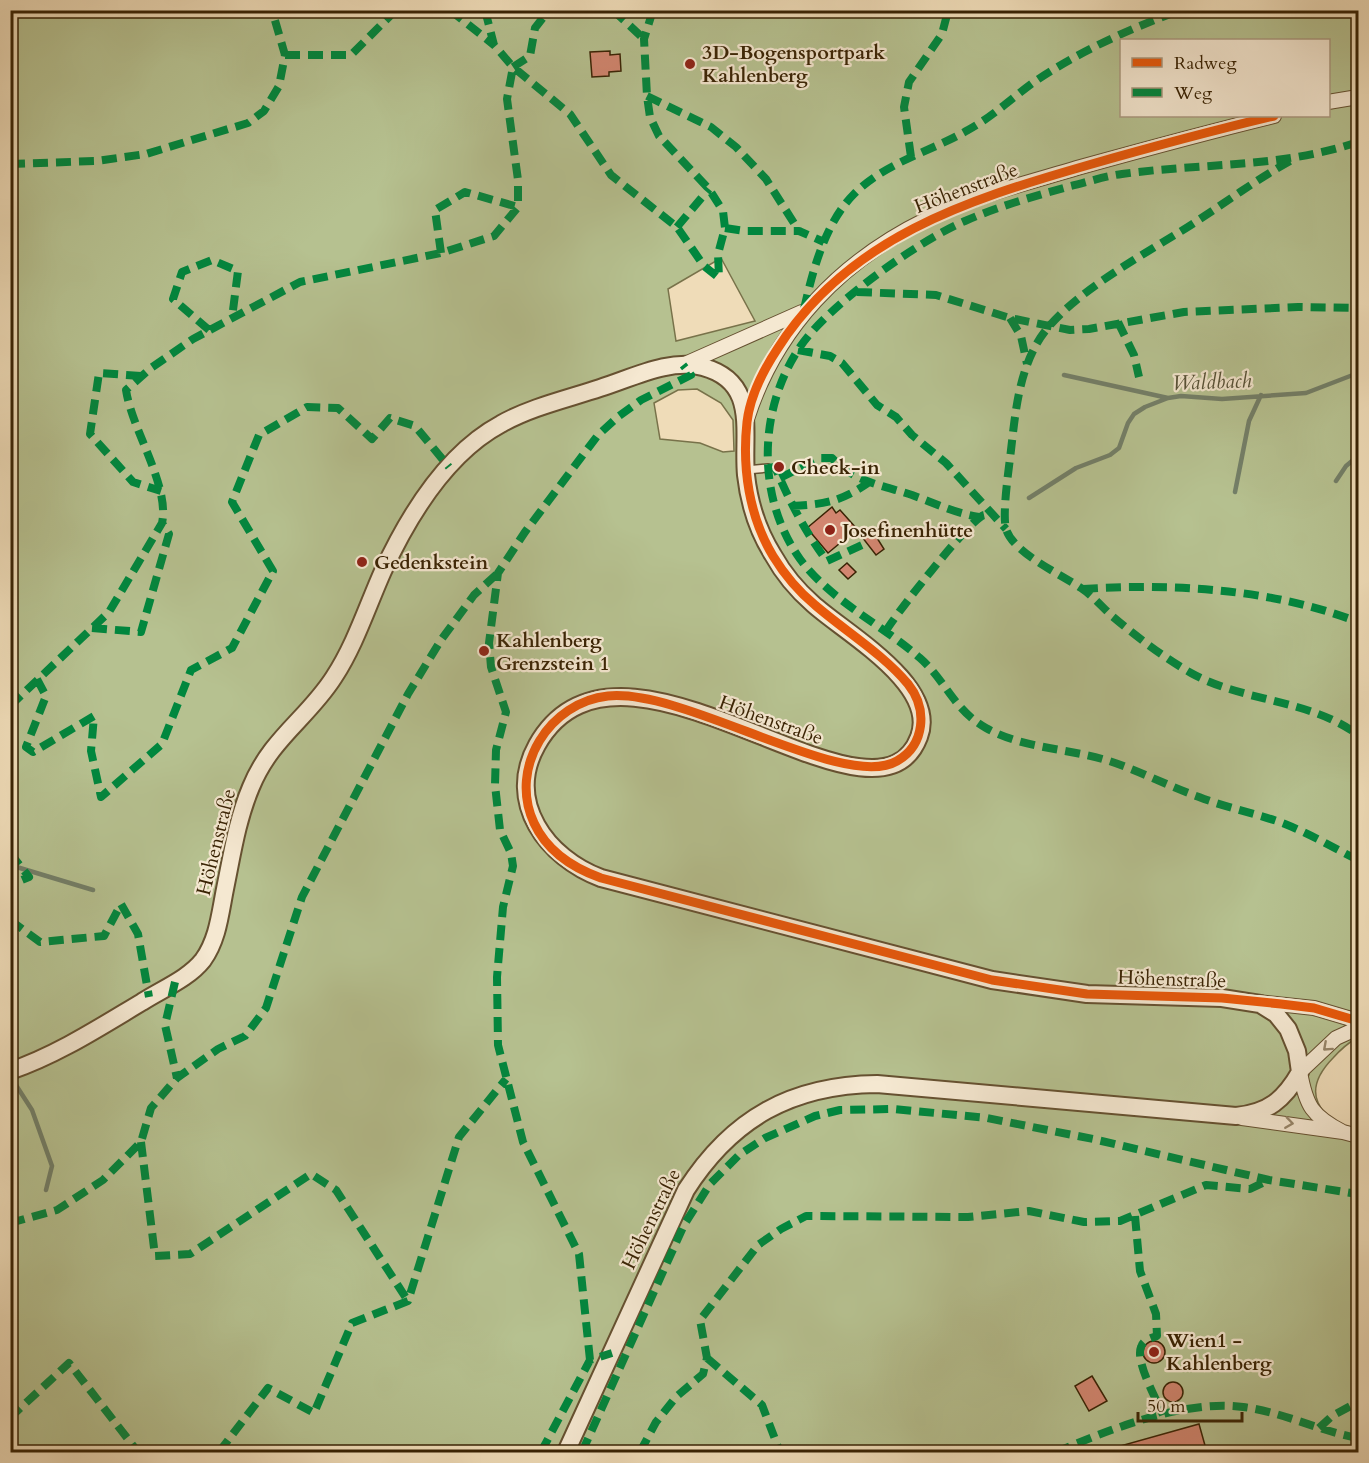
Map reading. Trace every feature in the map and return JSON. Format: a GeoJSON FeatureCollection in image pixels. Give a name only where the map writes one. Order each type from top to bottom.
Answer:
{"type":"FeatureCollection","features":[{"type":"Feature","properties":{"kind":"street"},"geometry":{"type":"LineString","coordinates":[[1330,102],[1359,97]]}},
{"type":"Feature","properties":{"kind":"street","name":"Höhenstraße"},"geometry":{"type":"LineString","coordinates":[[15,1069],[44,1058],[188,974],[209,950],[218,928],[241,815],[256,774],[272,747],[332,681],[387,563],[417,511],[449,467],[485,433],[528,411],[643,374],[683,365],[804,311],[880,247],[927,219],[1030,182],[1270,117]]}},
{"type":"Feature","properties":{"kind":"street","name":"Höhenstraße"},"geometry":{"type":"LineString","coordinates":[[804,311],[765,370],[747,419],[746,470],[754,511],[774,557],[790,580],[812,603],[908,684],[921,712],[919,737],[914,746],[897,761],[886,766],[864,769],[827,760],[721,720],[639,697],[607,696],[590,700],[574,706],[551,725],[532,754],[528,770],[528,807],[533,822],[550,848],[573,866],[601,878],[992,980],[1088,994],[1243,1000],[1314,1008],[1359,1021]]}},
{"type":"Feature","properties":{"kind":"street","name":"Höhenstraße"},"geometry":{"type":"LineString","coordinates":[[683,365],[703,367],[721,375],[733,386],[747,419]]}},
{"type":"Feature","properties":{"kind":"street","name":"Höhenstraße"},"geometry":{"type":"LineString","coordinates":[[1243,1000],[1260,1004],[1281,1018],[1297,1051],[1304,1095],[1312,1111],[1325,1123],[1343,1132]]}},
{"type":"Feature","properties":{"kind":"street","name":"Höhenstraße"},"geometry":{"type":"LineString","coordinates":[[1210,1115],[1248,1115],[1270,1108],[1285,1095],[1300,1072],[1336,1038],[1359,1028]]}},
{"type":"Feature","properties":{"kind":"street","name":"Höhenstraße"},"geometry":{"type":"LineString","coordinates":[[567,1452],[686,1190],[711,1154],[746,1122],[764,1111],[818,1089],[877,1084],[1210,1115],[1359,1136]]}},
{"type":"Feature","properties":{"kind":"lane"},"geometry":{"type":"LineString","coordinates":[[746,470],[768,468]]}},
{"type":"Feature","properties":{"kind":"green space"},"geometry":{"type":"Polygon","coordinates":[[[10,11],[1358,11],[1358,1037],[1342,1049],[1323,1071],[1317,1082],[1316,1093],[1318,1103],[1324,1112],[1344,1126],[1358,1132],[1358,1452],[11,1452],[10,11]],[[721,258],[668,289],[676,341],[755,321],[721,258]],[[697,389],[678,390],[654,403],[660,439],[700,443],[723,452],[734,451],[733,420],[721,403],[697,389]]]}},
{"type":"Feature","properties":{"kind":"building"},"geometry":{"type":"Polygon","coordinates":[[[610,51],[610,55],[620,54],[621,71],[609,72],[609,76],[592,77],[590,52],[610,51]]]}},
{"type":"Feature","properties":{"kind":"building","name":"Josefinenhütte"},"geometry":{"type":"Polygon","coordinates":[[[832,507],[836,513],[840,510],[857,529],[828,553],[807,528],[832,507]]]}},
{"type":"Feature","properties":{"kind":"building"},"geometry":{"type":"Polygon","coordinates":[[[872,530],[884,549],[876,555],[862,537],[872,530]]]}},
{"type":"Feature","properties":{"kind":"building"},"geometry":{"type":"Polygon","coordinates":[[[847,563],[856,572],[848,579],[839,570],[847,563]]]}},
{"type":"Feature","properties":{"kind":"building","name":"Wien1 - Kahlenberg"},"geometry":{"type":"Polygon","coordinates":[[[1154,1341],[1162,1344],[1165,1352],[1162,1360],[1154,1363],[1146,1360],[1143,1352],[1146,1344],[1154,1341]]]}},
{"type":"Feature","properties":{"kind":"building"},"geometry":{"type":"Polygon","coordinates":[[[1092,1376],[1107,1401],[1089,1411],[1075,1386],[1092,1376]]]}},
{"type":"Feature","properties":{"kind":"building"},"geometry":{"type":"Polygon","coordinates":[[[1173,1382],[1180,1385],[1183,1392],[1180,1399],[1173,1402],[1166,1399],[1163,1392],[1166,1385],[1173,1382]]]}},
{"type":"Feature","properties":{"kind":"building"},"geometry":{"type":"Polygon","coordinates":[[[1199,1424],[1206,1449],[1195,1452],[1106,1452],[1106,1450],[1199,1424]]]}},
{"type":"Feature","properties":{"kind":"waterway","name":"Waldbach"},"geometry":{"type":"LineString","coordinates":[[1029,498],[1076,468],[1110,455],[1119,448],[1128,423],[1134,414],[1168,398],[1181,396],[1222,399],[1306,393],[1358,373]]}},
{"type":"Feature","properties":{"kind":"waterway"},"geometry":{"type":"LineString","coordinates":[[1355,374],[1358,400]]}},
{"type":"Feature","properties":{"kind":"waterway"},"geometry":{"type":"LineString","coordinates":[[1064,375],[1168,398]]}},
{"type":"Feature","properties":{"kind":"waterway"},"geometry":{"type":"LineString","coordinates":[[1235,492],[1249,421],[1261,395]]}},
{"type":"Feature","properties":{"kind":"waterway"},"geometry":{"type":"LineString","coordinates":[[1336,481],[1346,466],[1358,456]]}},
{"type":"Feature","properties":{"kind":"waterway"},"geometry":{"type":"LineString","coordinates":[[10,865],[93,890]]}},
{"type":"Feature","properties":{"kind":"waterway"},"geometry":{"type":"LineString","coordinates":[[14,1082],[32,1110],[52,1166],[46,1190]]}},
{"type":"Feature","properties":{"kind":"marked path"},"geometry":{"type":"LineString","coordinates":[[10,164],[96,161],[146,154],[248,123],[264,111],[279,86],[285,55],[272,10]]}},
{"type":"Feature","properties":{"kind":"marked path"},"geometry":{"type":"LineString","coordinates":[[285,55],[351,55],[393,13],[391,10]]}},
{"type":"Feature","properties":{"kind":"marked path"},"geometry":{"type":"LineString","coordinates":[[450,10],[494,45]]}},
{"type":"Feature","properties":{"kind":"marked path"},"geometry":{"type":"LineString","coordinates":[[485,10],[494,45],[513,67],[570,114],[611,175],[677,227],[704,266],[719,278]]}},
{"type":"Feature","properties":{"kind":"marked path"},"geometry":{"type":"LineString","coordinates":[[513,67],[530,56],[535,28],[549,10]]}},
{"type":"Feature","properties":{"kind":"marked path"},"geometry":{"type":"LineString","coordinates":[[613,10],[644,39]]}},
{"type":"Feature","properties":{"kind":"marked path"},"geometry":{"type":"LineString","coordinates":[[653,10],[644,39],[650,117],[659,136],[709,189],[723,211],[725,228],[718,254],[719,278]]}},
{"type":"Feature","properties":{"kind":"marked path"},"geometry":{"type":"LineString","coordinates":[[911,157],[904,107],[909,82],[942,34],[948,11],[965,14],[978,10]]}},
{"type":"Feature","properties":{"kind":"marked path"},"geometry":{"type":"LineString","coordinates":[[804,309],[816,263],[828,233],[844,206],[867,183],[894,165],[977,125],[1034,82],[1069,60],[1124,33],[1181,10]]}},
{"type":"Feature","properties":{"kind":"marked path"},"geometry":{"type":"LineString","coordinates":[[10,706],[109,612],[162,523],[161,492],[135,422],[126,390],[151,368],[193,339],[300,282],[441,253],[494,236],[518,207],[518,180],[507,99],[513,67]]}},
{"type":"Feature","properties":{"kind":"marked path"},"geometry":{"type":"LineString","coordinates":[[647,96],[711,127],[736,147],[766,179],[799,231]]}},
{"type":"Feature","properties":{"kind":"marked path"},"geometry":{"type":"LineString","coordinates":[[1358,142],[1271,161],[1109,176],[1004,206],[946,230],[875,276],[813,330],[786,371],[776,398],[770,425],[768,453],[770,481],[776,508],[786,535],[800,559],[812,574],[841,600],[920,658],[975,721],[1015,740],[1109,761],[1210,801],[1285,824],[1358,860]]}},
{"type":"Feature","properties":{"kind":"marked path"},"geometry":{"type":"LineString","coordinates":[[1290,161],[1108,277],[1085,293],[1047,329],[1029,359],[1018,398],[1006,490],[1005,522],[1010,538],[1018,547],[1039,563],[1085,591],[1131,632],[1181,667],[1211,683],[1319,714],[1358,735]]}},
{"type":"Feature","properties":{"kind":"marked path"},"geometry":{"type":"LineString","coordinates":[[677,227],[709,189]]}},
{"type":"Feature","properties":{"kind":"marked path"},"geometry":{"type":"LineString","coordinates":[[441,253],[435,210],[465,192],[518,207]]}},
{"type":"Feature","properties":{"kind":"marked path"},"geometry":{"type":"LineString","coordinates":[[725,228],[745,231],[799,231],[824,242]]}},
{"type":"Feature","properties":{"kind":"marked path"},"geometry":{"type":"LineString","coordinates":[[209,330],[173,299],[182,272],[212,260],[238,271],[232,318]]}},
{"type":"Feature","properties":{"kind":"marked path"},"geometry":{"type":"LineString","coordinates":[[857,292],[936,295],[1010,318],[1070,330],[1089,329],[1184,312],[1298,307],[1358,308]]}},
{"type":"Feature","properties":{"kind":"marked path"},"geometry":{"type":"LineString","coordinates":[[1010,318],[1021,336],[1027,364]]}},
{"type":"Feature","properties":{"kind":"marked path"},"geometry":{"type":"LineString","coordinates":[[1118,322],[1134,355],[1139,377]]}},
{"type":"Feature","properties":{"kind":"marked path"},"geometry":{"type":"LineString","coordinates":[[798,350],[830,356],[842,363],[877,405],[896,417],[912,435],[946,463],[1006,529]]}},
{"type":"Feature","properties":{"kind":"marked path"},"geometry":{"type":"LineString","coordinates":[[590,1360],[579,1254],[523,1142],[498,1045],[497,977],[503,907],[513,866],[511,853],[500,830],[495,785],[496,750],[506,712],[491,667],[489,643],[498,573],[525,532],[598,435],[641,400],[691,375],[683,365]]}},
{"type":"Feature","properties":{"kind":"marked path"},"geometry":{"type":"LineString","coordinates":[[141,376],[99,373],[90,434],[133,482],[161,491]]}},
{"type":"Feature","properties":{"kind":"marked path"},"geometry":{"type":"LineString","coordinates":[[37,679],[46,696],[26,747],[33,752],[94,716],[91,751],[101,797],[162,744],[191,670],[232,648],[273,571],[232,502],[259,435],[307,407],[338,408],[372,439],[390,418],[415,426],[449,467]]}},
{"type":"Feature","properties":{"kind":"marked path"},"geometry":{"type":"LineString","coordinates":[[780,478],[820,458],[832,458],[859,478],[979,517]]}},
{"type":"Feature","properties":{"kind":"marked path"},"geometry":{"type":"LineString","coordinates":[[768,468],[775,467],[798,516],[827,561],[864,544]]}},
{"type":"Feature","properties":{"kind":"marked path"},"geometry":{"type":"LineString","coordinates":[[792,506],[832,501],[868,483]]}},
{"type":"Feature","properties":{"kind":"marked path"},"geometry":{"type":"LineString","coordinates":[[886,631],[964,532],[984,515]]}},
{"type":"Feature","properties":{"kind":"marked path"},"geometry":{"type":"LineString","coordinates":[[92,628],[141,632],[169,534],[162,523]]}},
{"type":"Feature","properties":{"kind":"marked path"},"geometry":{"type":"LineString","coordinates":[[10,1223],[57,1210],[103,1180],[141,1142],[151,1108],[177,1078],[218,1049],[245,1036],[266,1008],[302,897],[408,694],[441,640],[474,595],[498,573]]}},
{"type":"Feature","properties":{"kind":"marked path"},"geometry":{"type":"LineString","coordinates":[[1083,589],[1188,588],[1258,595],[1326,611],[1358,622]]}},
{"type":"Feature","properties":{"kind":"marked path"},"geometry":{"type":"LineString","coordinates":[[10,853],[29,877],[10,885]]}},
{"type":"Feature","properties":{"kind":"marked path"},"geometry":{"type":"LineString","coordinates":[[10,920],[40,942],[104,936],[121,904],[138,934],[149,997]]}},
{"type":"Feature","properties":{"kind":"marked path"},"geometry":{"type":"LineString","coordinates":[[175,982],[165,1025],[177,1078]]}},
{"type":"Feature","properties":{"kind":"marked path"},"geometry":{"type":"LineString","coordinates":[[219,1452],[268,1388],[314,1413],[352,1323],[408,1301],[459,1137],[506,1079]]}},
{"type":"Feature","properties":{"kind":"marked path"},"geometry":{"type":"LineString","coordinates":[[582,1452],[684,1225],[710,1184],[739,1155],[765,1138],[815,1116],[840,1110],[894,1109],[987,1118],[1093,1139],[1269,1180],[1358,1194]]}},
{"type":"Feature","properties":{"kind":"marked path"},"geometry":{"type":"LineString","coordinates":[[141,1142],[155,1256],[190,1254],[311,1174],[336,1190],[408,1301]]}},
{"type":"Feature","properties":{"kind":"marked path"},"geometry":{"type":"LineString","coordinates":[[640,1452],[656,1422],[676,1397],[703,1374],[707,1358],[700,1320],[758,1245],[781,1229],[806,1216],[968,1217],[1029,1211],[1084,1222],[1120,1221],[1206,1185],[1250,1189],[1269,1180]]}},
{"type":"Feature","properties":{"kind":"marked path"},"geometry":{"type":"LineString","coordinates":[[1135,1216],[1140,1271],[1156,1314],[1157,1336],[1142,1345],[1141,1362],[1163,1415]]}},
{"type":"Feature","properties":{"kind":"marked path"},"geometry":{"type":"LineString","coordinates":[[541,1452],[590,1360],[612,1353]]}},
{"type":"Feature","properties":{"kind":"marked path"},"geometry":{"type":"LineString","coordinates":[[707,1358],[762,1405],[780,1452]]}},
{"type":"Feature","properties":{"kind":"marked path"},"geometry":{"type":"LineString","coordinates":[[10,1407],[15,1413],[69,1363],[138,1452]]}},
{"type":"Feature","properties":{"kind":"marked path"},"geometry":{"type":"LineString","coordinates":[[1319,1428],[1332,1416],[1358,1402]]}},
{"type":"Feature","properties":{"kind":"marked path"},"geometry":{"type":"LineString","coordinates":[[1056,1452],[1147,1418],[1196,1408],[1220,1406],[1258,1409],[1358,1438]]}},
{"type":"Feature","properties":{"kind":"cycle path"},"geometry":{"type":"LineString","coordinates":[[1270,117],[1156,146],[1041,179],[997,193],[914,228],[875,251],[839,278],[806,310],[768,365],[758,384],[747,422],[747,474],[758,525],[773,556],[797,588],[887,663],[908,684],[919,704],[921,726],[913,746],[906,754],[897,761],[873,767],[840,763],[678,707],[640,698],[608,696],[587,701],[568,710],[552,724],[531,760],[526,780],[527,802],[534,823],[546,842],[571,864],[601,878],[992,980],[1087,994],[1222,998],[1281,1004],[1314,1008],[1358,1021]]}},
{"type":"Feature","properties":{"kind":"place","name":"3D-Bogensportpark Kahlenberg"},"geometry":{"type":"Point","coordinates":[690,64]}},
{"type":"Feature","properties":{"kind":"place","name":"Check-in"},"geometry":{"type":"Point","coordinates":[779,467]}},
{"type":"Feature","properties":{"kind":"place","name":"Josefinenhütte"},"geometry":{"type":"Point","coordinates":[830,530]}},
{"type":"Feature","properties":{"kind":"place","name":"Gedenkstein"},"geometry":{"type":"Point","coordinates":[362,562]}},
{"type":"Feature","properties":{"kind":"place","name":"Kahlenberg Grenzstein 1"},"geometry":{"type":"Point","coordinates":[484,651]}},
{"type":"Feature","properties":{"kind":"place","name":"Wien1 - Kahlenberg"},"geometry":{"type":"Point","coordinates":[1154,1352]}}]}
